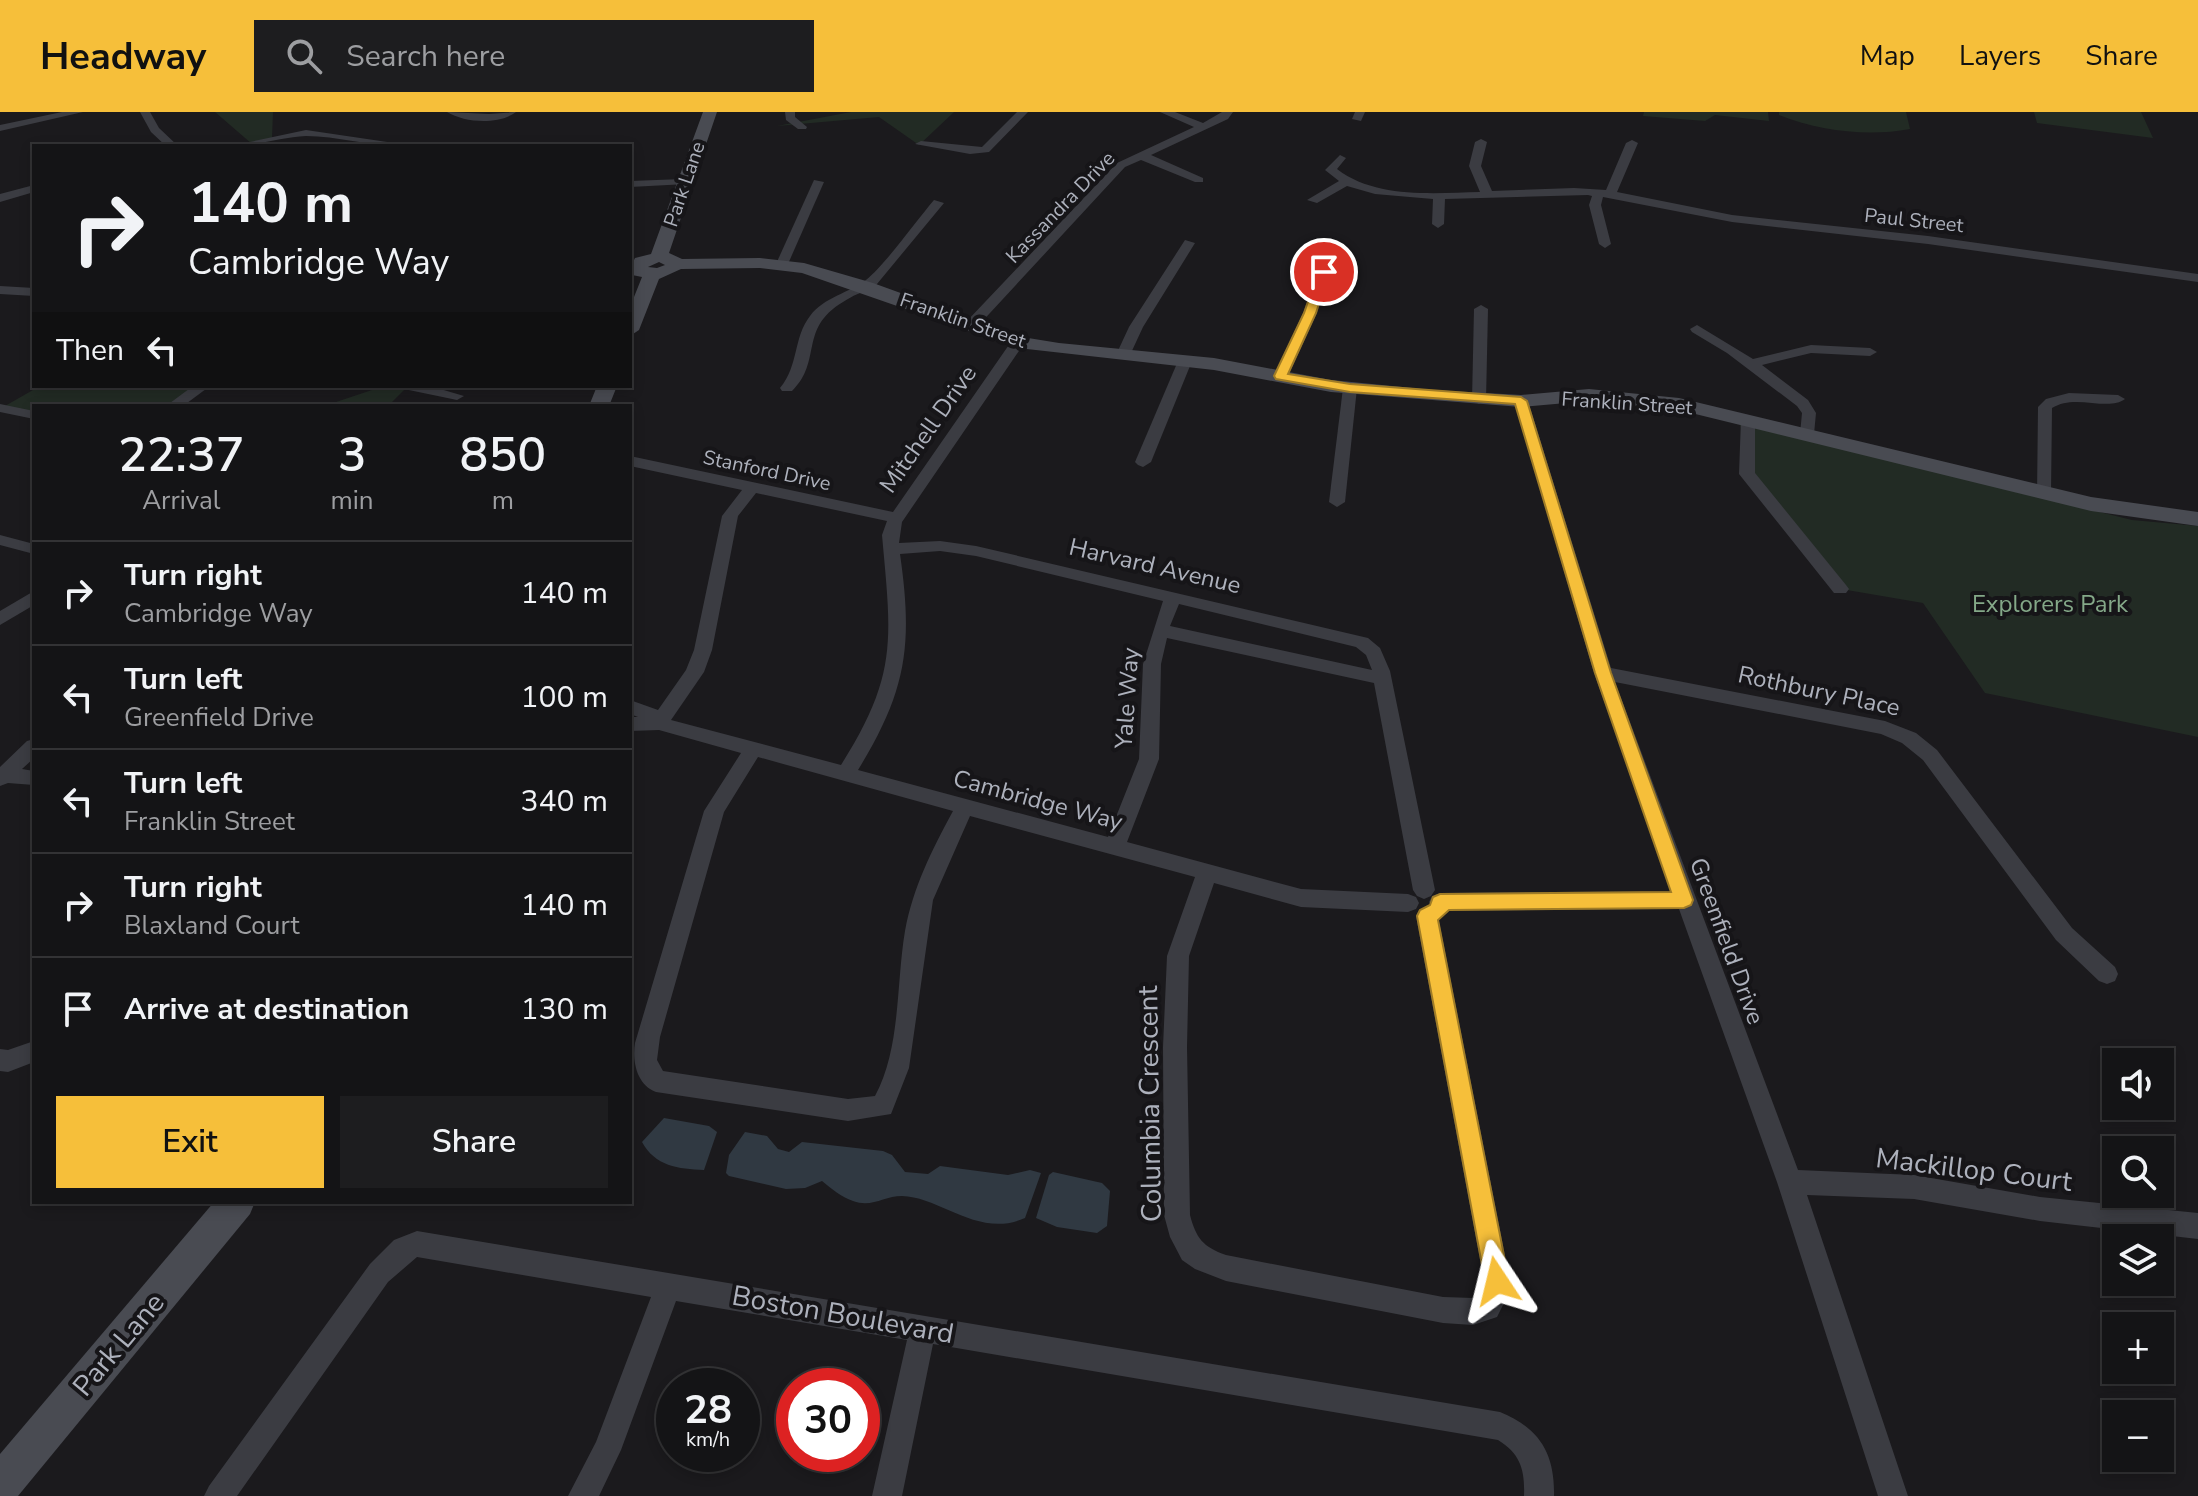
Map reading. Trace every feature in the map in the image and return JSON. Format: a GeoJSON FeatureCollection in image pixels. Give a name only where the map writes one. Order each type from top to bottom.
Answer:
{"type":"FeatureCollection","features":[{"type":"Feature","properties":{"kind":"street"},"geometry":{"type":"LineString","coordinates":[[0,128],[78,112]]}},
{"type":"Feature","properties":{"kind":"street"},"geometry":{"type":"LineString","coordinates":[[145,112],[155,130],[168,144]]}},
{"type":"Feature","properties":{"kind":"street"},"geometry":{"type":"LineString","coordinates":[[452,112],[503,117],[511,112]]}},
{"type":"Feature","properties":{"kind":"street","name":"Park Lane"},"geometry":{"type":"LineString","coordinates":[[632,322],[646,265],[710,112]]}},
{"type":"Feature","properties":{"kind":"street"},"geometry":{"type":"LineString","coordinates":[[790,112],[790,118],[802,127]]}},
{"type":"Feature","properties":{"kind":"street"},"geometry":{"type":"LineString","coordinates":[[921,144],[985,150],[1023,112]]}},
{"type":"Feature","properties":{"kind":"street"},"geometry":{"type":"LineString","coordinates":[[1165,112],[1204,127]]}},
{"type":"Feature","properties":{"kind":"street","name":"Kassandra Drive"},"geometry":{"type":"LineString","coordinates":[[972,324],[1121,165],[1204,127],[1228,112]]}},
{"type":"Feature","properties":{"kind":"street"},"geometry":{"type":"LineString","coordinates":[[248,144],[306,133],[380,144]]}},
{"type":"Feature","properties":{"kind":"street"},"geometry":{"type":"LineString","coordinates":[[1481,142],[1475,166],[1488,196]]}},
{"type":"Feature","properties":{"kind":"street"},"geometry":{"type":"LineString","coordinates":[[1605,244],[1595,205],[1632,143]]}},
{"type":"Feature","properties":{"kind":"street"},"geometry":{"type":"LineString","coordinates":[[1140,155],[1199,180]]}},
{"type":"Feature","properties":{"kind":"street"},"geometry":{"type":"LineString","coordinates":[[1313,200],[1346,182],[1331,170],[1340,158]]}},
{"type":"Feature","properties":{"kind":"street"},"geometry":{"type":"LineString","coordinates":[[632,184],[683,182]]}},
{"type":"Feature","properties":{"kind":"street"},"geometry":{"type":"LineString","coordinates":[[782,264],[818,182]]}},
{"type":"Feature","properties":{"kind":"street","name":"Paul Street"},"geometry":{"type":"LineString","coordinates":[[1346,182],[1366,188],[1439,197],[1546,191],[1604,194],[1687,212],[1819,231],[1924,240],[2198,278]]}},
{"type":"Feature","properties":{"kind":"street"},"geometry":{"type":"LineString","coordinates":[[0,198],[32,189]]}},
{"type":"Feature","properties":{"kind":"street"},"geometry":{"type":"LineString","coordinates":[[1438,224],[1439,197]]}},
{"type":"Feature","properties":{"kind":"street"},"geometry":{"type":"LineString","coordinates":[[787,388],[795,382],[799,372],[813,320],[864,286],[938,203]]}},
{"type":"Feature","properties":{"kind":"street"},"geometry":{"type":"LineString","coordinates":[[1123,355],[1136,327],[1189,243]]}},
{"type":"Feature","properties":{"kind":"street","name":"Franklin Street"},"geometry":{"type":"LineString","coordinates":[[646,265],[782,264],[864,286],[1018,342],[1241,367],[1350,388],[1479,400],[1521,401],[1589,395],[1679,404],[2043,493],[2134,512],[2198,519]]}},
{"type":"Feature","properties":{"kind":"street"},"geometry":{"type":"LineString","coordinates":[[1281,376],[1310,313],[1324,272]]}},
{"type":"Feature","properties":{"kind":"street"},"geometry":{"type":"LineString","coordinates":[[0,290],[32,292]]}},
{"type":"Feature","properties":{"kind":"street"},"geometry":{"type":"LineString","coordinates":[[1479,400],[1481,309]]}},
{"type":"Feature","properties":{"kind":"street"},"geometry":{"type":"LineString","coordinates":[[1697,329],[1803,403],[1809,413],[1807,434]]}},
{"type":"Feature","properties":{"kind":"street","name":"Mitchell Drive"},"geometry":{"type":"LineString","coordinates":[[845,775],[884,709],[892,686],[899,624],[890,535],[896,518],[1018,342]]}},
{"type":"Feature","properties":{"kind":"street"},"geometry":{"type":"LineString","coordinates":[[1750,364],[1811,349],[1870,352]]}},
{"type":"Feature","properties":{"kind":"street"},"geometry":{"type":"LineString","coordinates":[[1143,462],[1185,361]]}},
{"type":"Feature","properties":{"kind":"street"},"geometry":{"type":"LineString","coordinates":[[176,404],[200,388]]}},
{"type":"Feature","properties":{"kind":"street"},"geometry":{"type":"LineString","coordinates":[[419,388],[457,396]]}},
{"type":"Feature","properties":{"kind":"street"},"geometry":{"type":"LineString","coordinates":[[1337,502],[1350,388]]}},
{"type":"Feature","properties":{"kind":"street"},"geometry":{"type":"LineString","coordinates":[[2043,493],[2045,407],[2050,401],[2062,399],[2118,399]]}},
{"type":"Feature","properties":{"kind":"street","name":"Greenfield Drive"},"geometry":{"type":"LineString","coordinates":[[1521,401],[1603,673],[1790,1182],[1893,1496]]}},
{"type":"Feature","properties":{"kind":"street"},"geometry":{"type":"LineString","coordinates":[[0,408],[32,415]]}},
{"type":"Feature","properties":{"kind":"street"},"geometry":{"type":"LineString","coordinates":[[1748,419],[1747,474],[1840,589]]}},
{"type":"Feature","properties":{"kind":"street","name":"Stanford Drive"},"geometry":{"type":"LineString","coordinates":[[632,461],[896,518]]}},
{"type":"Feature","properties":{"kind":"street"},"geometry":{"type":"LineString","coordinates":[[659,723],[695,672],[703,650],[730,516],[751,488]]}},
{"type":"Feature","properties":{"kind":"street"},"geometry":{"type":"LineString","coordinates":[[0,540],[32,548]]}},
{"type":"Feature","properties":{"kind":"street","name":"Harvard Avenue"},"geometry":{"type":"LineString","coordinates":[[891,549],[956,547],[1354,639],[1374,652],[1383,679],[1425,903]]}},
{"type":"Feature","properties":{"kind":"street","name":"Yale Way"},"geometry":{"type":"LineString","coordinates":[[1114,848],[1149,759],[1152,664],[1160,630],[1173,597]]}},
{"type":"Feature","properties":{"kind":"street"},"geometry":{"type":"LineString","coordinates":[[0,619],[32,598]]}},
{"type":"Feature","properties":{"kind":"street"},"geometry":{"type":"LineString","coordinates":[[1160,630],[1383,679]]}},
{"type":"Feature","properties":{"kind":"street","name":"Rothbury Place"},"geometry":{"type":"LineString","coordinates":[[1603,673],[1885,728],[1909,738],[1930,755],[2064,934],[2107,974]]}},
{"type":"Feature","properties":{"kind":"street","name":"Cambridge Way"},"geometry":{"type":"LineString","coordinates":[[632,708],[650,714],[659,723]]}},
{"type":"Feature","properties":{"kind":"street","name":"Cambridge Way"},"geometry":{"type":"LineString","coordinates":[[632,724],[659,723],[1320,901],[1684,900]]}},
{"type":"Feature","properties":{"kind":"street"},"geometry":{"type":"LineString","coordinates":[[2,777],[32,748]]}},
{"type":"Feature","properties":{"kind":"street"},"geometry":{"type":"LineString","coordinates":[[753,750],[714,811],[643,1057],[656,1081],[848,1110],[882,1106],[894,1081],[918,915],[926,886],[965,806]]}},
{"type":"Feature","properties":{"kind":"street"},"geometry":{"type":"LineString","coordinates":[[2,777],[32,778]]}},
{"type":"Feature","properties":{"kind":"street","name":"Columbia Crescent"},"geometry":{"type":"LineString","coordinates":[[1207,872],[1184,933],[1175,988],[1177,1215],[1183,1243],[1199,1260],[1226,1268],[1443,1310],[1478,1312],[1493,1305],[1498,1295],[1497,1281],[1425,903]]}},
{"type":"Feature","properties":{"kind":"street"},"geometry":{"type":"LineString","coordinates":[[0,1060],[8,1061],[32,1052]]}},
{"type":"Feature","properties":{"kind":"street","name":"Mackillop Court"},"geometry":{"type":"LineString","coordinates":[[1790,1182],[1914,1187],[2040,1209],[2198,1226]]}},
{"type":"Feature","properties":{"kind":"street","name":"Park Lane"},"geometry":{"type":"LineString","coordinates":[[0,1486],[235,1204]]}},
{"type":"Feature","properties":{"kind":"street","name":"Boston Boulevard"},"geometry":{"type":"LineString","coordinates":[[219,1496],[379,1273],[403,1249],[430,1245],[1500,1426],[1513,1430],[1534,1455],[1540,1471],[1539,1496]]}},
{"type":"Feature","properties":{"kind":"street"},"geometry":{"type":"LineString","coordinates":[[583,1496],[607,1450],[669,1285]]}},
{"type":"Feature","properties":{"kind":"street"},"geometry":{"type":"LineString","coordinates":[[887,1496],[923,1328]]}},
{"type":"Feature","properties":{"kind":"green space"},"geometry":{"type":"Polygon","coordinates":[[[215,112],[273,112],[272,138],[252,144],[215,112]]]}},
{"type":"Feature","properties":{"kind":"green space"},"geometry":{"type":"Polygon","coordinates":[[[851,112],[954,112],[919,145],[879,117],[777,126],[851,112]]]}},
{"type":"Feature","properties":{"kind":"green space"},"geometry":{"type":"Polygon","coordinates":[[[1644,112],[1768,112],[1769,121],[1715,115],[1705,121],[1643,116],[1644,112]]]}},
{"type":"Feature","properties":{"kind":"green space"},"geometry":{"type":"Polygon","coordinates":[[[1779,112],[1906,112],[1910,129],[1877,132],[1827,129],[1794,121],[1779,115],[1779,112]]]}},
{"type":"Feature","properties":{"kind":"green space"},"geometry":{"type":"Polygon","coordinates":[[[2034,112],[2141,112],[2153,138],[2037,123],[2034,112]]]}},
{"type":"Feature","properties":{"kind":"green space"},"geometry":{"type":"Polygon","coordinates":[[[36,388],[200,388],[176,404],[32,404],[32,413],[5,406],[36,388]]]}},
{"type":"Feature","properties":{"kind":"green space"},"geometry":{"type":"Polygon","coordinates":[[[378,388],[406,388],[390,404],[330,404],[378,388]]]}},
{"type":"Feature","properties":{"kind":"green space","name":"Explorers Park"},"geometry":{"type":"Polygon","coordinates":[[[1740,423],[2132,520],[2198,526],[2198,737],[1985,693],[1923,603],[1841,589],[1748,474],[1740,423]]]}},
{"type":"Feature","properties":{"kind":"shaded area"},"geometry":{"type":"Polygon","coordinates":[[[664,1118],[709,1126],[717,1132],[704,1170],[668,1165],[647,1150],[642,1142],[664,1118]]]}},
{"type":"Feature","properties":{"kind":"shaded area"},"geometry":{"type":"Polygon","coordinates":[[[745,1132],[767,1136],[778,1149],[789,1152],[802,1142],[883,1151],[892,1155],[905,1172],[928,1174],[940,1166],[1008,1175],[1030,1170],[1041,1173],[1025,1218],[992,1224],[976,1221],[917,1198],[902,1196],[860,1203],[844,1197],[822,1181],[805,1188],[786,1189],[729,1176],[726,1173],[729,1155],[745,1132]]]}},
{"type":"Feature","properties":{"kind":"shaded area"},"geometry":{"type":"Polygon","coordinates":[[[1053,1172],[1102,1183],[1110,1191],[1107,1226],[1097,1233],[1057,1227],[1036,1218],[1049,1175],[1053,1172]]]}},
{"type":"Feature","properties":{"kind":"route"},"geometry":{"type":"LineString","coordinates":[[1324,272],[1310,313],[1281,376],[1350,388],[1521,401],[1603,673],[1684,900],[1440,902],[1439,910],[1427,916],[1497,1281]]}}]}
